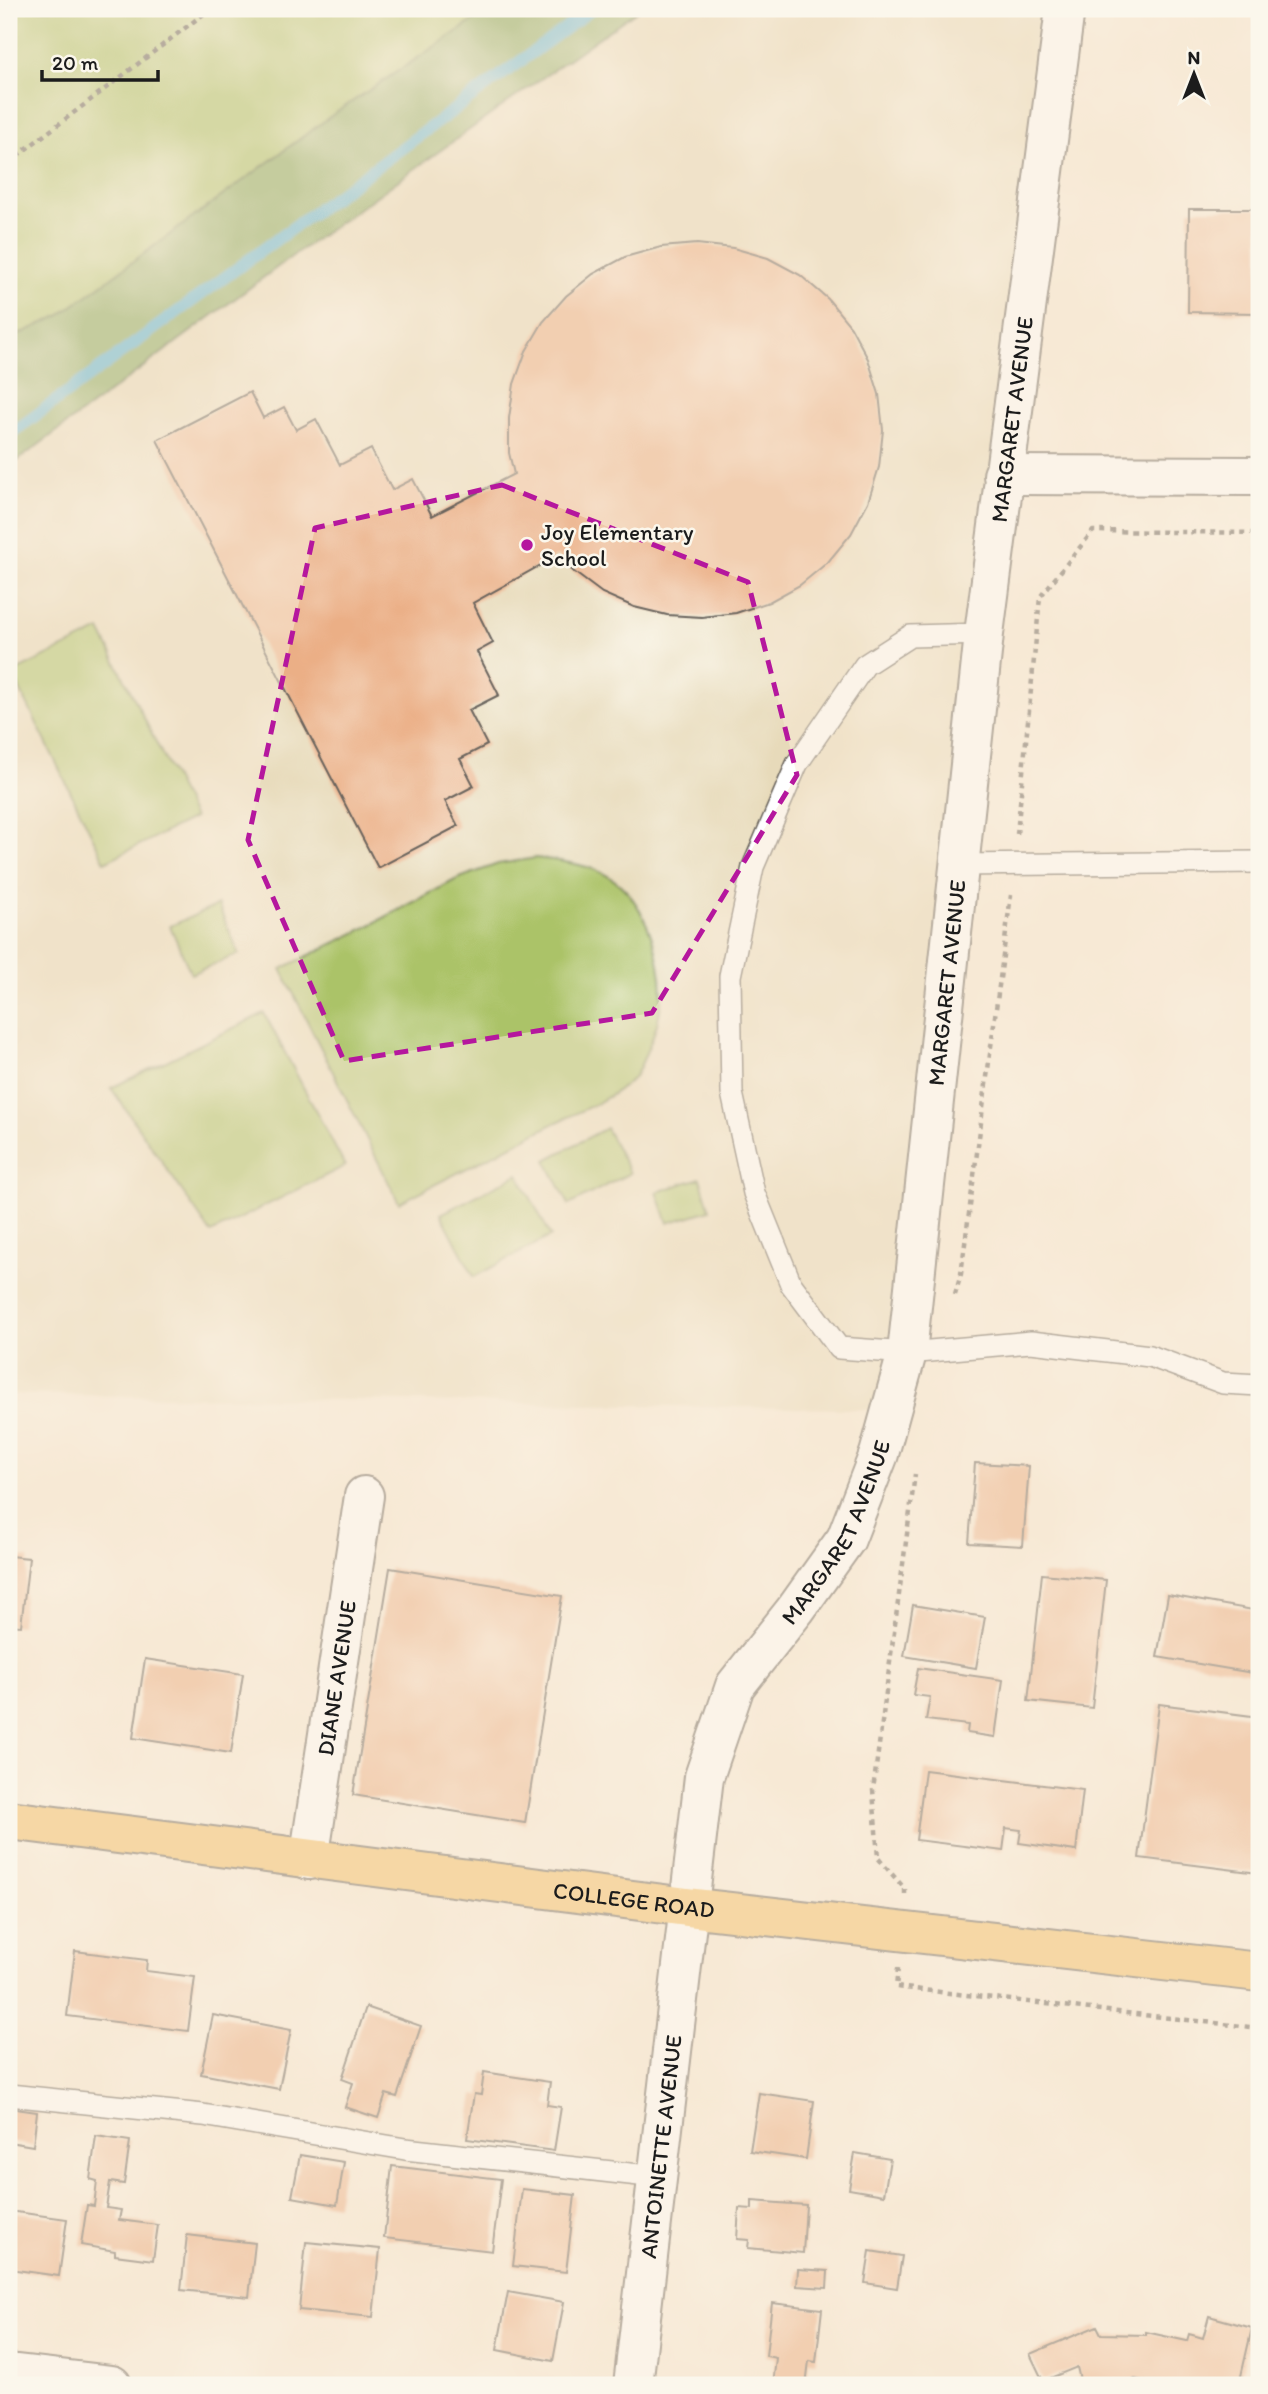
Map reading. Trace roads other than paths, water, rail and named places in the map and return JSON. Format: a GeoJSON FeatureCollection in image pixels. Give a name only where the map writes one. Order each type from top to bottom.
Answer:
{"type":"FeatureCollection","features":[{"type":"Feature","properties":{"kind":"main road","name":"COLLEGE ROAD"},"geometry":{"type":"LineString","coordinates":[[9,1820],[687,1907],[1259,1972]]}},
{"type":"Feature","properties":{"kind":"street","name":"MARGARET AVENUE"},"geometry":{"type":"LineString","coordinates":[[687,1907],[704,1777],[735,1686],[846,1539],[880,1454],[906,1353],[984,634],[1065,9]]}},
{"type":"Feature","properties":{"kind":"street"},"geometry":{"type":"LineString","coordinates":[[1003,475],[1259,476]]}},
{"type":"Feature","properties":{"kind":"street","name":"DIANE AVENUE"},"geometry":{"type":"LineString","coordinates":[[309,1860],[364,1496]]}},
{"type":"Feature","properties":{"kind":"street","name":"ANTOINETTE AVENUE"},"geometry":{"type":"LineString","coordinates":[[633,2385],[687,1907]]}},
{"type":"Feature","properties":{"kind":"street"},"geometry":{"type":"LineString","coordinates":[[9,2373],[111,2385]]}},
{"type":"Feature","properties":{"kind":"lane"},"geometry":{"type":"LineString","coordinates":[[984,634],[910,636],[865,665],[797,764],[753,867],[730,976],[732,1093],[754,1193],[791,1284],[839,1348],[906,1353],[1031,1342],[1150,1356],[1223,1383],[1259,1385]]}},
{"type":"Feature","properties":{"kind":"lane"},"geometry":{"type":"LineString","coordinates":[[959,865],[1259,862]]}},
{"type":"Feature","properties":{"kind":"lane"},"geometry":{"type":"LineString","coordinates":[[9,2095],[204,2115],[405,2150],[657,2177]]}},
{"type":"Feature","properties":{"kind":"waterway"},"geometry":{"type":"LineString","coordinates":[[9,435],[592,9]]}},
{"type":"Feature","properties":{"kind":"place","name":"Joy Elementary School"},"geometry":{"type":"Point","coordinates":[527,545]}}]}
